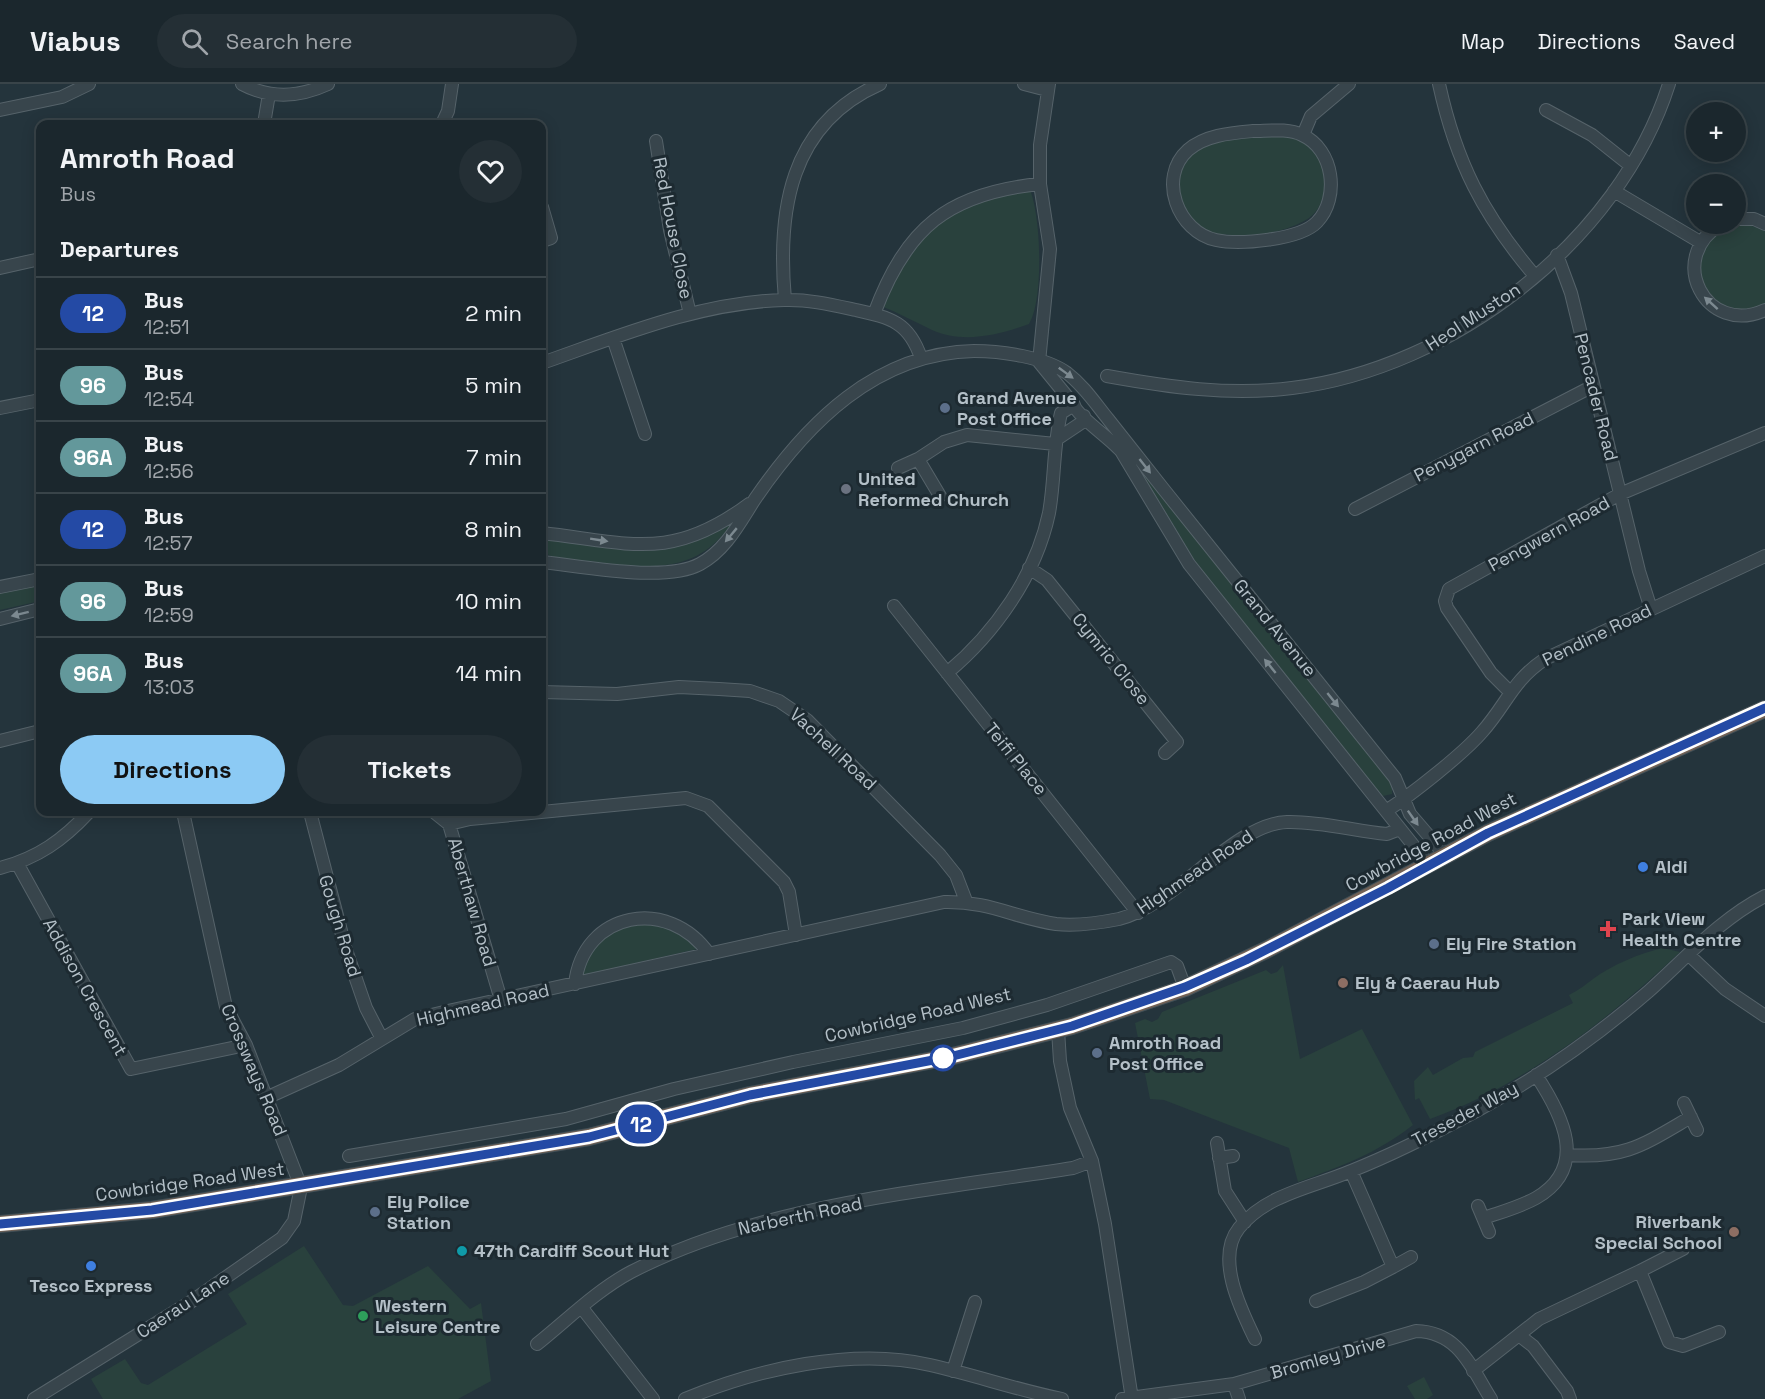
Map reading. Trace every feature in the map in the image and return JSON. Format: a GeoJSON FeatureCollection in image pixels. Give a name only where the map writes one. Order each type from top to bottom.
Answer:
{"type":"FeatureCollection","features":[{"type":"Feature","properties":{"kind":"highway","name":"Cowbridge Road West"},"geometry":{"type":"LineString","coordinates":[[0,1224],[152,1210],[589,1137],[750,1095],[949,1057],[1058,1030],[1185,987],[1276,945],[1537,809],[1765,708]]}},
{"type":"Feature","properties":{"kind":"street"},"geometry":{"type":"LineString","coordinates":[[0,110],[62,98],[89,84]]}},
{"type":"Feature","properties":{"kind":"street"},"geometry":{"type":"LineString","coordinates":[[242,84],[269,94],[292,95],[310,92],[328,84]]}},
{"type":"Feature","properties":{"kind":"street"},"geometry":{"type":"LineString","coordinates":[[444,120],[448,111],[452,84]]}},
{"type":"Feature","properties":{"kind":"street"},"geometry":{"type":"LineString","coordinates":[[785,300],[781,239],[783,219],[788,196],[802,156],[822,127],[842,107],[880,84]]}},
{"type":"Feature","properties":{"kind":"street"},"geometry":{"type":"LineString","coordinates":[[1024,84],[1048,87],[1040,145],[1040,184],[1050,249],[1039,362]]}},
{"type":"Feature","properties":{"kind":"street"},"geometry":{"type":"LineString","coordinates":[[1303,135],[1311,116],[1349,84]]}},
{"type":"Feature","properties":{"kind":"street"},"geometry":{"type":"LineString","coordinates":[[1439,84],[1458,156],[1510,246],[1535,276]]}},
{"type":"Feature","properties":{"kind":"street","name":"Heol Muston"},"geometry":{"type":"LineString","coordinates":[[1107,376],[1206,391],[1290,389],[1341,380],[1396,362],[1436,345],[1491,310],[1535,276],[1587,226],[1632,166],[1651,129],[1669,84]]}},
{"type":"Feature","properties":{"kind":"street"},"geometry":{"type":"LineString","coordinates":[[265,120],[269,94]]}},
{"type":"Feature","properties":{"kind":"street"},"geometry":{"type":"LineString","coordinates":[[1546,110],[1592,135],[1632,166]]}},
{"type":"Feature","properties":{"kind":"street"},"geometry":{"type":"LineString","coordinates":[[1252,130],[1287,131],[1303,135],[1322,153],[1332,183],[1326,207],[1316,223],[1298,232],[1243,242],[1216,240],[1187,225],[1174,197],[1174,174],[1187,151],[1221,135],[1252,130]]}},
{"type":"Feature","properties":{"kind":"street","name":"Red House Close"},"geometry":{"type":"LineString","coordinates":[[656,141],[670,230],[690,314]]}},
{"type":"Feature","properties":{"kind":"street"},"geometry":{"type":"LineString","coordinates":[[874,314],[897,261],[933,221],[954,207],[986,194],[1040,184]]}},
{"type":"Feature","properties":{"kind":"street"},"geometry":{"type":"LineString","coordinates":[[1614,191],[1700,242]]}},
{"type":"Feature","properties":{"kind":"street"},"geometry":{"type":"LineString","coordinates":[[1746,219],[1754,219],[1765,224]]}},
{"type":"Feature","properties":{"kind":"street"},"geometry":{"type":"LineString","coordinates":[[546,221],[551,238],[546,240]]}},
{"type":"Feature","properties":{"kind":"street"},"geometry":{"type":"LineString","coordinates":[[1707,234],[1700,242],[1693,267],[1700,292],[1708,302],[1731,315],[1744,316],[1765,310]]}},
{"type":"Feature","properties":{"kind":"street","name":"Pencader Road"},"geometry":{"type":"LineString","coordinates":[[1557,255],[1571,293],[1620,494],[1651,609]]}},
{"type":"Feature","properties":{"kind":"street"},"geometry":{"type":"LineString","coordinates":[[0,268],[36,260]]}},
{"type":"Feature","properties":{"kind":"street"},"geometry":{"type":"LineString","coordinates":[[546,362],[690,314],[725,306],[785,300],[825,303],[874,314],[905,327],[914,338],[921,358]]}},
{"type":"Feature","properties":{"kind":"street"},"geometry":{"type":"LineString","coordinates":[[613,338],[645,434]]}},
{"type":"Feature","properties":{"kind":"street","name":"Grand Avenue"},"geometry":{"type":"LineString","coordinates":[[546,562],[666,573],[700,564],[731,536],[789,452],[834,406],[886,371],[921,358],[952,352],[982,351],[1011,354],[1049,363],[1064,371],[1092,399],[1395,778],[1410,814],[1446,856]]}},
{"type":"Feature","properties":{"kind":"street","name":"Grand Avenue"},"geometry":{"type":"LineString","coordinates":[[1039,362],[1074,405],[1077,413],[1084,416],[1121,451],[1189,564],[1429,865]]}},
{"type":"Feature","properties":{"kind":"street","name":"Penygarn Road"},"geometry":{"type":"LineString","coordinates":[[1355,509],[1593,386]]}},
{"type":"Feature","properties":{"kind":"street"},"geometry":{"type":"LineString","coordinates":[[898,468],[918,459],[944,442],[967,435],[1056,442],[1081,423],[1084,416],[1092,414],[1092,399],[1076,398],[1074,405],[1061,413],[1056,442],[1049,513],[1029,568],[1015,596],[994,626],[965,658],[947,673]]}},
{"type":"Feature","properties":{"kind":"street"},"geometry":{"type":"LineString","coordinates":[[0,408],[36,401]]}},
{"type":"Feature","properties":{"kind":"street","name":"Pengwern Road"},"geometry":{"type":"LineString","coordinates":[[1509,691],[1491,673],[1447,608],[1445,595],[1452,587],[1620,494],[1765,433]]}},
{"type":"Feature","properties":{"kind":"street"},"geometry":{"type":"LineString","coordinates":[[918,459],[940,496]]}},
{"type":"Feature","properties":{"kind":"street","name":"Grand Avenue"},"geometry":{"type":"LineString","coordinates":[[546,534],[616,543],[666,544],[682,541],[722,524],[755,500]]}},
{"type":"Feature","properties":{"kind":"street","name":"Pendine Road"},"geometry":{"type":"LineString","coordinates":[[1386,810],[1470,744],[1483,731],[1521,677],[1545,658],[1765,556]]}},
{"type":"Feature","properties":{"kind":"street","name":"Cymric Close"},"geometry":{"type":"LineString","coordinates":[[1029,568],[1047,579],[1177,742],[1165,753]]}},
{"type":"Feature","properties":{"kind":"street"},"geometry":{"type":"LineString","coordinates":[[0,587],[36,580]]}},
{"type":"Feature","properties":{"kind":"street","name":"Teifi Place"},"geometry":{"type":"LineString","coordinates":[[894,606],[1138,913]]}},
{"type":"Feature","properties":{"kind":"street"},"geometry":{"type":"LineString","coordinates":[[0,619],[36,610]]}},
{"type":"Feature","properties":{"kind":"street","name":"Vachell Road"},"geometry":{"type":"LineString","coordinates":[[546,692],[617,694],[679,687],[719,688],[750,691],[779,701],[807,720],[940,855],[956,875],[966,901]]}},
{"type":"Feature","properties":{"kind":"street"},"geometry":{"type":"LineString","coordinates":[[0,741],[36,732]]}},
{"type":"Feature","properties":{"kind":"street"},"geometry":{"type":"LineString","coordinates":[[546,812],[686,798],[696,800],[708,806],[783,882],[789,892],[796,935]]}},
{"type":"Feature","properties":{"kind":"street"},"geometry":{"type":"LineString","coordinates":[[0,868],[46,851],[67,836],[85,816]]}},
{"type":"Feature","properties":{"kind":"street","name":"Crossways Road"},"geometry":{"type":"LineString","coordinates":[[184,816],[225,1007],[246,1045],[301,1186]]}},
{"type":"Feature","properties":{"kind":"street","name":"Gough Road"},"geometry":{"type":"LineString","coordinates":[[311,816],[346,950],[366,1008],[381,1037]]}},
{"type":"Feature","properties":{"kind":"street","name":"Aberthaw Road"},"geometry":{"type":"LineString","coordinates":[[439,816],[449,824],[501,1000]]}},
{"type":"Feature","properties":{"kind":"street"},"geometry":{"type":"LineString","coordinates":[[449,824],[502,816]]}},
{"type":"Feature","properties":{"kind":"street","name":"Highmead Road"},"geometry":{"type":"LineString","coordinates":[[266,1098],[339,1065],[381,1037],[415,1019],[927,905],[966,901],[1056,924],[1093,924],[1138,913],[1258,829],[1286,822],[1387,834],[1400,829]]}},
{"type":"Feature","properties":{"kind":"street","name":"Addison Crescent"},"geometry":{"type":"LineString","coordinates":[[17,863],[130,1069],[246,1045]]}},
{"type":"Feature","properties":{"kind":"street","name":"Treseder Way"},"geometry":{"type":"LineString","coordinates":[[1255,1339],[1234,1295],[1229,1256],[1238,1228],[1275,1198],[1351,1172],[1453,1123],[1536,1075],[1626,1010],[1726,922],[1765,896]]}},
{"type":"Feature","properties":{"kind":"street","name":"Highmead Road"},"geometry":{"type":"LineString","coordinates":[[575,984],[581,958],[591,942],[604,931],[625,920],[646,918],[666,921],[686,929],[709,954]]}},
{"type":"Feature","properties":{"kind":"street"},"geometry":{"type":"LineString","coordinates":[[1689,955],[1725,990],[1765,1016]]}},
{"type":"Feature","properties":{"kind":"street","name":"Cowbridge Road West"},"geometry":{"type":"LineString","coordinates":[[349,1156],[566,1119],[746,1073],[900,1039],[963,1028],[1047,1005],[1171,962],[1177,966],[1185,987]]}},
{"type":"Feature","properties":{"kind":"street"},"geometry":{"type":"LineString","coordinates":[[1058,1030],[1060,1061],[1070,1108],[1092,1161],[1129,1398]]}},
{"type":"Feature","properties":{"kind":"street"},"geometry":{"type":"LineString","coordinates":[[746,1073],[750,1095]]}},
{"type":"Feature","properties":{"kind":"street"},"geometry":{"type":"LineString","coordinates":[[1484,1218],[1533,1200],[1549,1189],[1562,1173],[1568,1155],[1568,1143],[1536,1075]]}},
{"type":"Feature","properties":{"kind":"street"},"geometry":{"type":"LineString","coordinates":[[1684,1104],[1697,1130]]}},
{"type":"Feature","properties":{"kind":"street"},"geometry":{"type":"LineString","coordinates":[[1568,1155],[1592,1157],[1633,1150],[1691,1118]]}},
{"type":"Feature","properties":{"kind":"street"},"geometry":{"type":"LineString","coordinates":[[1217,1143],[1225,1191],[1245,1222]]}},
{"type":"Feature","properties":{"kind":"street"},"geometry":{"type":"LineString","coordinates":[[382,1150],[385,1172]]}},
{"type":"Feature","properties":{"kind":"street"},"geometry":{"type":"LineString","coordinates":[[1219,1158],[1233,1156]]}},
{"type":"Feature","properties":{"kind":"street","name":"Narberth Road"},"geometry":{"type":"LineString","coordinates":[[537,1344],[630,1273],[730,1231],[804,1211],[1073,1168],[1092,1161]]}},
{"type":"Feature","properties":{"kind":"street"},"geometry":{"type":"LineString","coordinates":[[1351,1172],[1393,1266]]}},
{"type":"Feature","properties":{"kind":"street","name":"Caerau Lane"},"geometry":{"type":"LineString","coordinates":[[34,1399],[192,1301],[282,1238],[294,1221],[301,1186]]}},
{"type":"Feature","properties":{"kind":"street"},"geometry":{"type":"LineString","coordinates":[[1478,1206],[1490,1232]]}},
{"type":"Feature","properties":{"kind":"street"},"geometry":{"type":"LineString","coordinates":[[1473,1371],[1539,1319],[1683,1249]]}},
{"type":"Feature","properties":{"kind":"street"},"geometry":{"type":"LineString","coordinates":[[1316,1301],[1364,1282],[1411,1257]]}},
{"type":"Feature","properties":{"kind":"street"},"geometry":{"type":"LineString","coordinates":[[1640,1271],[1669,1342],[1683,1346],[1719,1332]]}},
{"type":"Feature","properties":{"kind":"street"},"geometry":{"type":"LineString","coordinates":[[953,1371],[975,1302]]}},
{"type":"Feature","properties":{"kind":"street"},"geometry":{"type":"LineString","coordinates":[[582,1308],[653,1399]]}},
{"type":"Feature","properties":{"kind":"street","name":"Bromley Drive"},"geometry":{"type":"LineString","coordinates":[[1129,1398],[1234,1384],[1416,1331],[1440,1334],[1455,1344],[1491,1399]]}},
{"type":"Feature","properties":{"kind":"street"},"geometry":{"type":"LineString","coordinates":[[1520,1335],[1533,1346],[1567,1391],[1570,1399]]}},
{"type":"Feature","properties":{"kind":"street"},"geometry":{"type":"LineString","coordinates":[[685,1399],[773,1372],[859,1356],[930,1364],[1062,1399]]}},
{"type":"Feature","properties":{"kind":"street"},"geometry":{"type":"LineString","coordinates":[[1234,1384],[1239,1399]]}},
{"type":"Feature","properties":{"kind":"green space"},"geometry":{"type":"Polygon","coordinates":[[[1285,135],[1312,149],[1322,165],[1324,192],[1318,209],[1312,216],[1294,226],[1252,235],[1220,234],[1194,223],[1185,212],[1178,186],[1180,172],[1186,160],[1196,149],[1216,139],[1227,137],[1285,135]]]}},
{"type":"Feature","properties":{"kind":"green space"},"geometry":{"type":"Polygon","coordinates":[[[1030,190],[1037,219],[1039,278],[1034,312],[1029,324],[1006,332],[956,337],[932,330],[881,306],[905,259],[920,241],[938,226],[957,213],[979,203],[1003,195],[1030,190]]]}},
{"type":"Feature","properties":{"kind":"green space"},"geometry":{"type":"Polygon","coordinates":[[[1746,226],[1765,231],[1765,304],[1744,310],[1726,307],[1712,297],[1703,282],[1700,265],[1704,248],[1715,234],[1746,234],[1746,226]]]}},
{"type":"Feature","properties":{"kind":"green space"},"geometry":{"type":"Polygon","coordinates":[[[1132,456],[1392,782],[1392,794],[1383,796],[1378,793],[1202,573],[1132,456]]]}},
{"type":"Feature","properties":{"kind":"green space"},"geometry":{"type":"Polygon","coordinates":[[[730,524],[717,541],[703,552],[688,560],[655,566],[570,560],[546,553],[546,542],[550,540],[619,548],[642,548],[665,547],[709,536],[730,524]]]}},
{"type":"Feature","properties":{"kind":"green space"},"geometry":{"type":"Polygon","coordinates":[[[36,584],[36,602],[0,610],[0,592],[36,584]]]}},
{"type":"Feature","properties":{"kind":"green space"},"geometry":{"type":"Polygon","coordinates":[[[654,922],[689,937],[697,949],[583,975],[584,961],[605,935],[627,924],[654,922]]]}},
{"type":"Feature","properties":{"kind":"green space"},"geometry":{"type":"Polygon","coordinates":[[[1663,948],[1680,952],[1594,1026],[1531,1069],[1465,1105],[1430,1119],[1419,1098],[1415,1100],[1414,1081],[1428,1067],[1433,1075],[1463,1058],[1473,1057],[1475,1052],[1573,1003],[1569,995],[1617,964],[1663,948]]]}},
{"type":"Feature","properties":{"kind":"green space"},"geometry":{"type":"Polygon","coordinates":[[[1283,965],[1300,1059],[1362,1029],[1413,1125],[1372,1151],[1298,1182],[1289,1148],[1164,1100],[1150,1099],[1135,1023],[1145,1019],[1152,1022],[1158,1019],[1162,1012],[1266,970],[1271,974],[1277,972],[1283,965]]]}},
{"type":"Feature","properties":{"kind":"green space","name":"Western Leisure Centre"},"geometry":{"type":"Polygon","coordinates":[[[304,1246],[343,1305],[353,1306],[428,1266],[470,1309],[481,1303],[491,1381],[458,1399],[103,1399],[91,1379],[125,1359],[141,1383],[148,1385],[247,1324],[228,1294],[304,1246]]]}},
{"type":"Feature","properties":{"kind":"green space"},"geometry":{"type":"Polygon","coordinates":[[[1424,1377],[1433,1395],[1427,1399],[1415,1399],[1407,1386],[1424,1377]]]}},
{"type":"Feature","properties":{"kind":"bus line","name":"12"},"geometry":{"type":"LineString","coordinates":[[0,1224],[152,1210],[589,1137],[750,1095],[949,1057],[1072,1026],[1185,987],[1246,960],[1537,809],[1765,708]]}},
{"type":"Feature","properties":{"kind":"place","name":"Grand Avenue Post Office"},"geometry":{"type":"Point","coordinates":[945,408]}},
{"type":"Feature","properties":{"kind":"place","name":"United Reformed Church"},"geometry":{"type":"Point","coordinates":[846,489]}},
{"type":"Feature","properties":{"kind":"place","name":"Aldi"},"geometry":{"type":"Point","coordinates":[1643,867]}},
{"type":"Feature","properties":{"kind":"place","name":"Park View Health Centre"},"geometry":{"type":"Point","coordinates":[1608,929]}},
{"type":"Feature","properties":{"kind":"place","name":"Ely Fire Station"},"geometry":{"type":"Point","coordinates":[1434,944]}},
{"type":"Feature","properties":{"kind":"place","name":"Ely & Caerau Hub"},"geometry":{"type":"Point","coordinates":[1343,983]}},
{"type":"Feature","properties":{"kind":"place","name":"Amroth Road Post Office"},"geometry":{"type":"Point","coordinates":[1097,1053]}},
{"type":"Feature","properties":{"kind":"place","name":"Ely Police Station"},"geometry":{"type":"Point","coordinates":[375,1212]}},
{"type":"Feature","properties":{"kind":"place","name":"Riverbank Special School"},"geometry":{"type":"Point","coordinates":[1734,1232]}},
{"type":"Feature","properties":{"kind":"place","name":"47th Cardiff Scout Hut"},"geometry":{"type":"Point","coordinates":[462,1251]}},
{"type":"Feature","properties":{"kind":"place","name":"Tesco Express"},"geometry":{"type":"Point","coordinates":[91,1266]}},
{"type":"Feature","properties":{"kind":"place","name":"Western Leisure Centre"},"geometry":{"type":"Point","coordinates":[363,1316]}}]}
